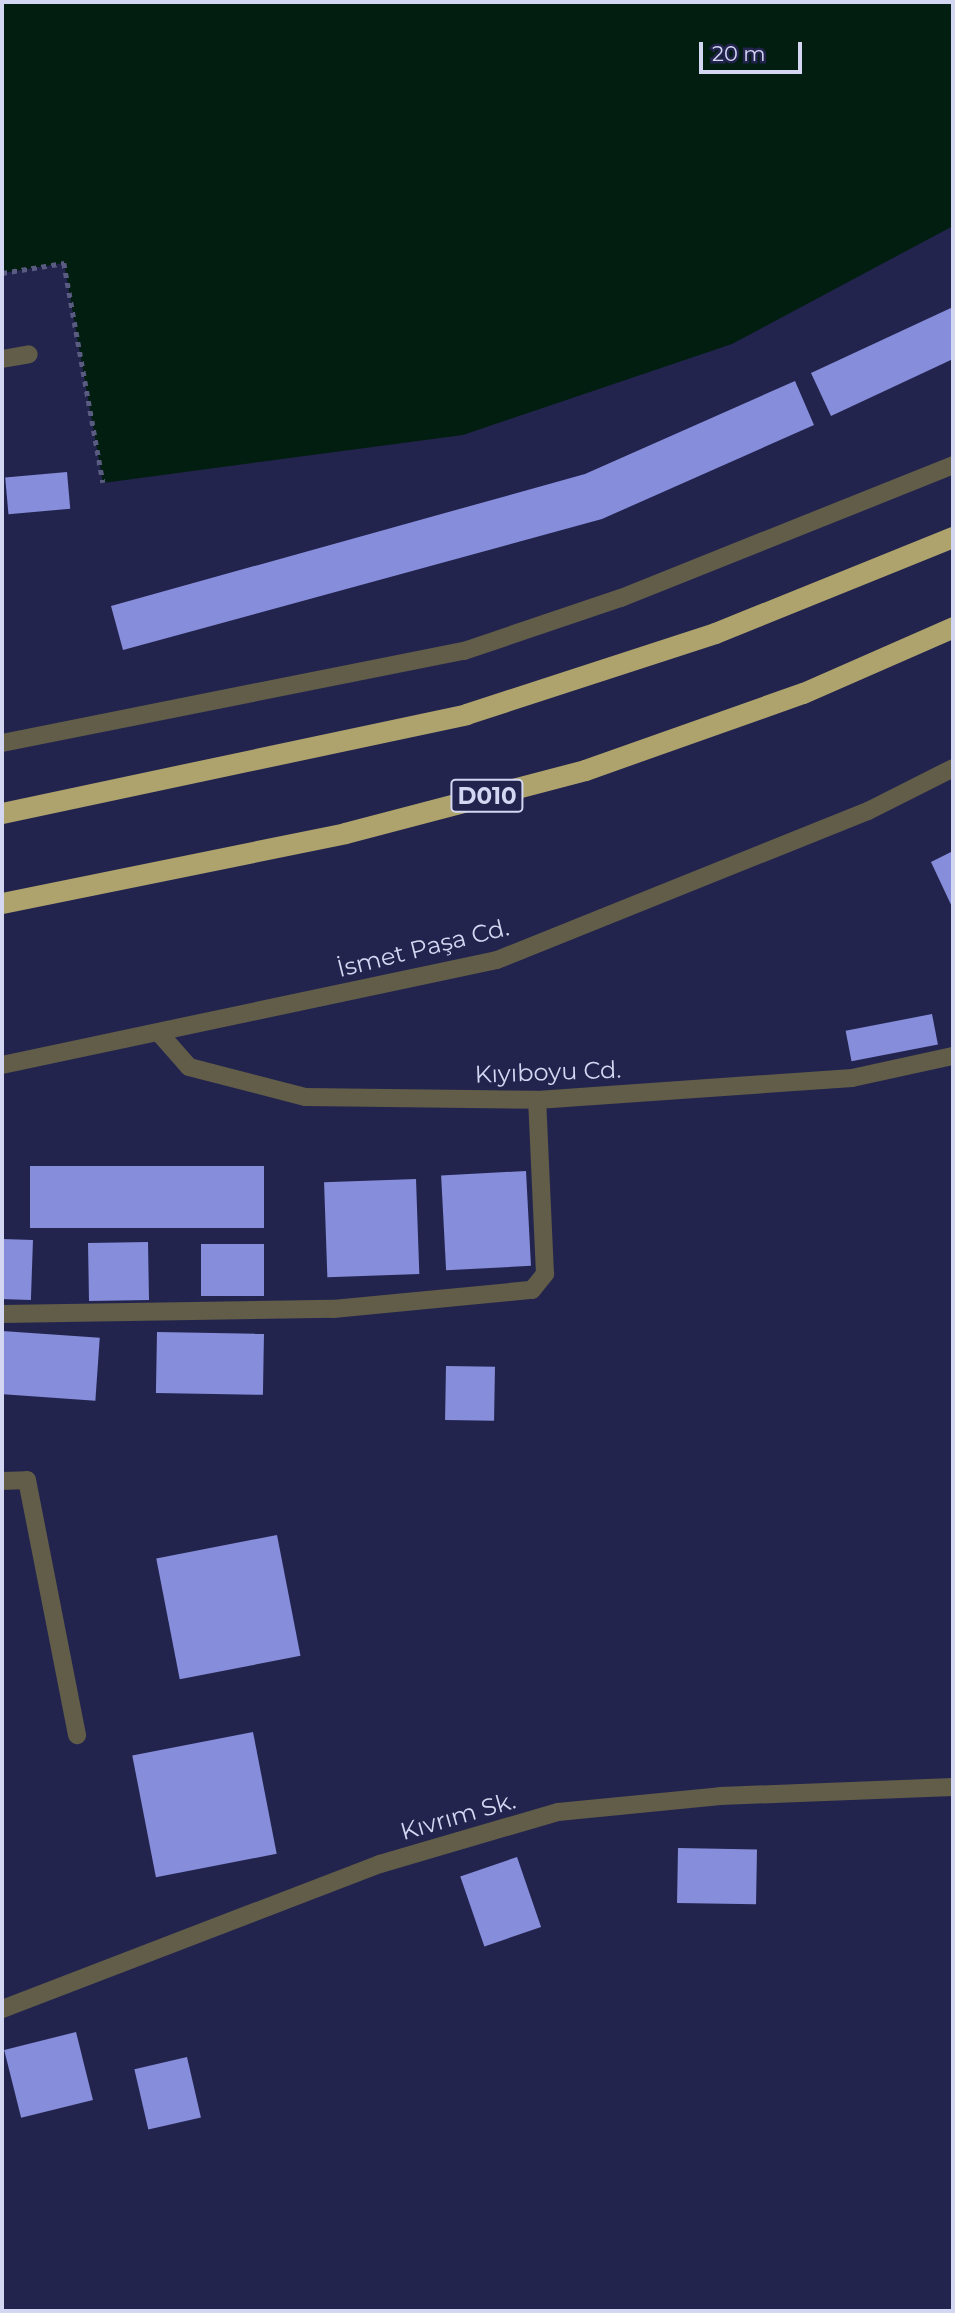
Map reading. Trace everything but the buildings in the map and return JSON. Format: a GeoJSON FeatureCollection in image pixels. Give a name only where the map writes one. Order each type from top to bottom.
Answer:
{"type":"FeatureCollection","features":[{"type":"Feature","properties":{"kind":"highway"},"geometry":{"type":"LineString","coordinates":[[2,813],[466,714],[715,633],[953,537]]}},
{"type":"Feature","properties":{"kind":"highway","name":"D010"},"geometry":{"type":"LineString","coordinates":[[2,903],[345,833],[585,770],[803,693],[953,628]]}},
{"type":"Feature","properties":{"kind":"street"},"geometry":{"type":"LineString","coordinates":[[2,359],[29,354]]}},
{"type":"Feature","properties":{"kind":"street"},"geometry":{"type":"LineString","coordinates":[[2,743],[464,651],[647,588],[953,465]]}},
{"type":"Feature","properties":{"kind":"street","name":"İsmet Paşa Cd."},"geometry":{"type":"LineString","coordinates":[[2,1065],[159,1034],[497,960],[868,811],[953,768]]}},
{"type":"Feature","properties":{"kind":"street","name":"Kıyıboyu Cd."},"geometry":{"type":"LineString","coordinates":[[159,1034],[189,1067],[305,1097],[537,1100],[852,1077],[953,1056]]}},
{"type":"Feature","properties":{"kind":"street"},"geometry":{"type":"LineString","coordinates":[[2,1314],[333,1310],[532,1290],[545,1274],[537,1100]]}},
{"type":"Feature","properties":{"kind":"street"},"geometry":{"type":"LineString","coordinates":[[2,1481],[27,1480],[78,1735]]}},
{"type":"Feature","properties":{"kind":"street","name":"Kıvrım Sk."},"geometry":{"type":"LineString","coordinates":[[2,2009],[380,1864],[558,1812],[720,1796],[953,1787]]}},
{"type":"Feature","properties":{"kind":"path"},"geometry":{"type":"LineString","coordinates":[[2,273],[64,263],[103,483]]}},
{"type":"Feature","properties":{"kind":"shaded area"},"geometry":{"type":"Polygon","coordinates":[[[2,2],[953,2],[953,226],[732,344],[463,435],[103,483],[64,263],[2,273],[2,2]]]}}]}
